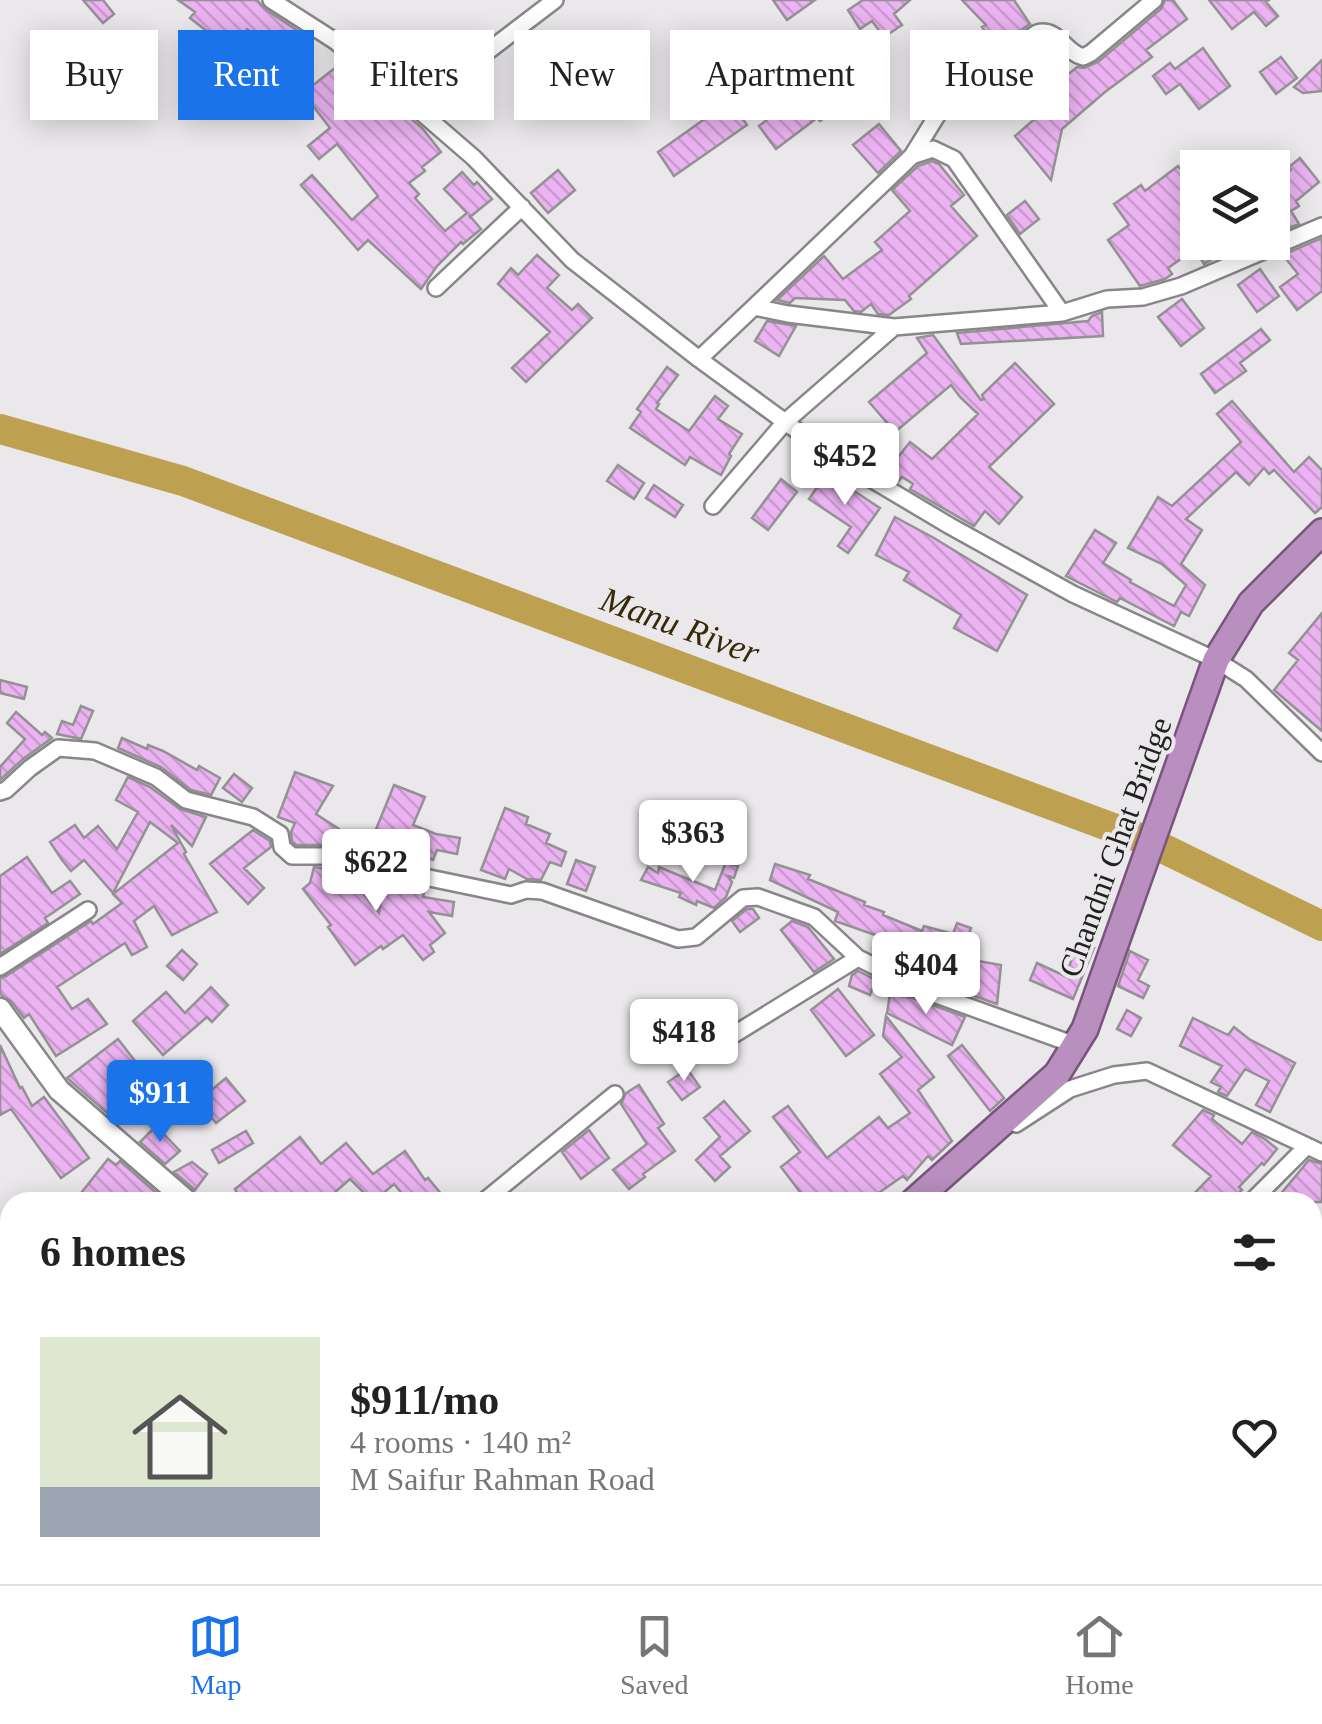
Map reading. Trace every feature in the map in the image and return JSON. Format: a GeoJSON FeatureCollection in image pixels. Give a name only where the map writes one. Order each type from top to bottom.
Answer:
{"type":"FeatureCollection","features":[{"type":"Feature","properties":{"kind":"highway","name":"Chandni Ghat Bridge"},"geometry":{"type":"LineString","coordinates":[[925,1192],[1057,1074],[1080,1037],[1216,660],[1251,602],[1322,532]]}},
{"type":"Feature","properties":{"kind":"main road"},"geometry":{"type":"LineString","coordinates":[[0,1009],[59,1090],[176,1192]]}},
{"type":"Feature","properties":{"kind":"street"},"geometry":{"type":"LineString","coordinates":[[271,0],[334,40]]}},
{"type":"Feature","properties":{"kind":"street"},"geometry":{"type":"LineString","coordinates":[[494,47],[555,0]]}},
{"type":"Feature","properties":{"kind":"street"},"geometry":{"type":"LineString","coordinates":[[699,360],[912,156],[941,108],[976,75],[1046,30],[1072,53],[1083,57],[1154,0]]}},
{"type":"Feature","properties":{"kind":"street"},"geometry":{"type":"LineString","coordinates":[[430,120],[474,158],[572,260],[828,454],[1072,594],[1216,660],[1246,679],[1322,753]]}},
{"type":"Feature","properties":{"kind":"street"},"geometry":{"type":"LineString","coordinates":[[912,156],[933,150],[954,159],[1062,313]]}},
{"type":"Feature","properties":{"kind":"street"},"geometry":{"type":"LineString","coordinates":[[436,288],[522,207]]}},
{"type":"Feature","properties":{"kind":"street"},"geometry":{"type":"LineString","coordinates":[[754,307],[894,327],[1062,313],[1107,298],[1142,297],[1181,286],[1322,226]]}},
{"type":"Feature","properties":{"kind":"street"},"geometry":{"type":"LineString","coordinates":[[713,506],[784,422],[894,327]]}},
{"type":"Feature","properties":{"kind":"street"},"geometry":{"type":"LineString","coordinates":[[0,792],[58,748],[95,752],[156,777],[186,800],[253,817],[280,834],[282,847],[292,856],[324,856],[511,895],[526,890],[542,891],[678,938],[696,937],[743,898],[758,897],[814,917],[858,958],[920,988],[1080,1037]]}},
{"type":"Feature","properties":{"kind":"street"},"geometry":{"type":"LineString","coordinates":[[0,967],[88,910]]}},
{"type":"Feature","properties":{"kind":"street"},"geometry":{"type":"LineString","coordinates":[[712,1048],[858,958]]}},
{"type":"Feature","properties":{"kind":"street"},"geometry":{"type":"LineString","coordinates":[[966,1156],[1070,1089],[1114,1075],[1147,1071],[1315,1150],[1263,1192]]}},
{"type":"Feature","properties":{"kind":"street"},"geometry":{"type":"LineString","coordinates":[[495,1192],[615,1094]]}},
{"type":"Feature","properties":{"kind":"building"},"geometry":{"type":"Polygon","coordinates":[[[83,0],[103,0],[114,14],[103,23],[83,0]]]}},
{"type":"Feature","properties":{"kind":"building"},"geometry":{"type":"Polygon","coordinates":[[[178,0],[257,0],[296,30],[205,30],[190,18],[195,12],[178,0]]]}},
{"type":"Feature","properties":{"kind":"building"},"geometry":{"type":"Polygon","coordinates":[[[773,0],[815,0],[787,20],[773,0]]]}},
{"type":"Feature","properties":{"kind":"building"},"geometry":{"type":"Polygon","coordinates":[[[863,0],[910,0],[894,14],[902,25],[890,33],[879,30],[872,21],[860,29],[848,10],[863,0]]]}},
{"type":"Feature","properties":{"kind":"building"},"geometry":{"type":"Polygon","coordinates":[[[962,0],[1014,0],[1030,24],[1021,30],[984,30],[982,27],[986,25],[962,0]]]}},
{"type":"Feature","properties":{"kind":"building"},"geometry":{"type":"Polygon","coordinates":[[[1165,0],[1173,0],[1187,19],[1146,50],[1152,57],[1062,129],[1051,180],[1015,136],[1033,120],[1069,120],[1069,74],[1077,67],[1098,62],[1161,9],[1165,0]]]}},
{"type":"Feature","properties":{"kind":"building"},"geometry":{"type":"Polygon","coordinates":[[[1209,0],[1269,0],[1266,2],[1278,16],[1266,26],[1254,12],[1232,29],[1209,0]]]}},
{"type":"Feature","properties":{"kind":"building"},"geometry":{"type":"Polygon","coordinates":[[[1203,48],[1230,86],[1199,109],[1180,84],[1166,94],[1153,76],[1170,63],[1175,69],[1203,48]]]}},
{"type":"Feature","properties":{"kind":"building"},"geometry":{"type":"Polygon","coordinates":[[[1281,57],[1297,78],[1276,94],[1260,72],[1281,57]]]}},
{"type":"Feature","properties":{"kind":"building"},"geometry":{"type":"Polygon","coordinates":[[[1322,60],[1322,91],[1303,93],[1294,87],[1322,60]]]}},
{"type":"Feature","properties":{"kind":"building"},"geometry":{"type":"Polygon","coordinates":[[[334,69],[334,120],[413,120],[423,129],[441,152],[409,183],[419,194],[415,198],[445,231],[467,213],[444,189],[462,172],[492,199],[470,217],[481,229],[437,266],[421,289],[368,240],[358,250],[301,185],[312,175],[352,220],[378,196],[337,144],[319,159],[308,146],[330,128],[314,107],[314,84],[334,69]]]}},
{"type":"Feature","properties":{"kind":"building"},"geometry":{"type":"Polygon","coordinates":[[[703,120],[743,120],[747,125],[674,176],[658,152],[703,120]]]}},
{"type":"Feature","properties":{"kind":"building"},"geometry":{"type":"Polygon","coordinates":[[[767,120],[814,120],[776,149],[759,126],[767,120]]]}},
{"type":"Feature","properties":{"kind":"building"},"geometry":{"type":"Polygon","coordinates":[[[879,124],[901,151],[878,173],[853,145],[879,124]]]}},
{"type":"Feature","properties":{"kind":"building"},"geometry":{"type":"Polygon","coordinates":[[[1300,158],[1319,182],[1296,201],[1299,206],[1291,211],[1299,224],[1290,228],[1291,170],[1290,166],[1300,158]]]}},
{"type":"Feature","properties":{"kind":"building"},"geometry":{"type":"Polygon","coordinates":[[[932,161],[939,164],[964,195],[951,206],[977,236],[909,296],[911,299],[889,315],[878,314],[871,304],[861,312],[854,311],[845,300],[777,300],[824,256],[843,279],[882,250],[875,242],[910,211],[892,190],[918,166],[932,161]]]}},
{"type":"Feature","properties":{"kind":"building"},"geometry":{"type":"Polygon","coordinates":[[[1178,166],[1180,169],[1180,260],[1168,268],[1172,274],[1165,279],[1140,286],[1108,240],[1129,225],[1114,204],[1141,185],[1145,191],[1178,166]]]}},
{"type":"Feature","properties":{"kind":"building"},"geometry":{"type":"Polygon","coordinates":[[[558,170],[575,190],[548,213],[531,193],[558,170]]]}},
{"type":"Feature","properties":{"kind":"building"},"geometry":{"type":"Polygon","coordinates":[[[1025,201],[1039,219],[1020,234],[1007,215],[1025,201]]]}},
{"type":"Feature","properties":{"kind":"building"},"geometry":{"type":"Polygon","coordinates":[[[1322,238],[1322,291],[1297,310],[1280,287],[1298,274],[1287,260],[1290,252],[1322,238]]]}},
{"type":"Feature","properties":{"kind":"building"},"geometry":{"type":"Polygon","coordinates":[[[537,255],[559,275],[547,288],[572,310],[578,304],[592,318],[526,382],[512,368],[550,332],[498,284],[511,268],[518,275],[537,255]]]}},
{"type":"Feature","properties":{"kind":"building"},"geometry":{"type":"Polygon","coordinates":[[[1260,269],[1279,296],[1257,312],[1238,285],[1260,269]]]}},
{"type":"Feature","properties":{"kind":"building"},"geometry":{"type":"Polygon","coordinates":[[[1182,299],[1204,328],[1181,346],[1158,317],[1182,299]]]}},
{"type":"Feature","properties":{"kind":"building"},"geometry":{"type":"Polygon","coordinates":[[[1102,312],[1103,336],[961,344],[957,333],[1088,321],[1102,312]]]}},
{"type":"Feature","properties":{"kind":"building"},"geometry":{"type":"Polygon","coordinates":[[[767,321],[796,326],[779,356],[755,341],[767,321]]]}},
{"type":"Feature","properties":{"kind":"building"},"geometry":{"type":"Polygon","coordinates":[[[1261,329],[1270,340],[1240,363],[1246,371],[1215,393],[1201,374],[1261,329]]]}},
{"type":"Feature","properties":{"kind":"building"},"geometry":{"type":"Polygon","coordinates":[[[933,335],[981,400],[1015,363],[1054,404],[989,467],[1022,497],[999,524],[985,511],[974,526],[910,489],[913,484],[902,477],[898,482],[888,476],[910,442],[932,459],[978,414],[951,385],[895,432],[869,402],[927,353],[917,338],[933,335]]]}},
{"type":"Feature","properties":{"kind":"building"},"geometry":{"type":"Polygon","coordinates":[[[667,367],[678,375],[656,409],[689,431],[715,396],[728,406],[718,419],[742,434],[721,475],[690,457],[685,465],[630,428],[641,412],[637,409],[667,367]]]}},
{"type":"Feature","properties":{"kind":"building"},"geometry":{"type":"Polygon","coordinates":[[[1232,401],[1294,472],[1309,457],[1322,470],[1322,507],[1315,513],[1274,470],[1269,474],[1264,468],[1249,485],[1236,472],[1186,519],[1202,530],[1181,564],[1205,585],[1189,616],[1181,612],[1174,626],[1066,576],[1095,530],[1116,543],[1103,563],[1174,606],[1186,585],[1162,564],[1128,548],[1158,497],[1172,506],[1241,442],[1217,414],[1232,401]]]}},
{"type":"Feature","properties":{"kind":"building"},"geometry":{"type":"Polygon","coordinates":[[[618,465],[644,483],[634,499],[607,481],[618,465]]]}},
{"type":"Feature","properties":{"kind":"building"},"geometry":{"type":"Polygon","coordinates":[[[827,473],[880,508],[848,553],[838,546],[851,527],[809,499],[827,473]]]}},
{"type":"Feature","properties":{"kind":"building"},"geometry":{"type":"Polygon","coordinates":[[[781,479],[797,492],[768,530],[752,518],[781,479]]]}},
{"type":"Feature","properties":{"kind":"building"},"geometry":{"type":"Polygon","coordinates":[[[654,485],[683,505],[675,517],[646,498],[654,485]]]}},
{"type":"Feature","properties":{"kind":"building"},"geometry":{"type":"Polygon","coordinates":[[[895,517],[1027,595],[997,651],[954,628],[961,615],[904,580],[909,572],[876,555],[895,517]]]}},
{"type":"Feature","properties":{"kind":"building"},"geometry":{"type":"Polygon","coordinates":[[[1322,613],[1322,731],[1274,690],[1298,660],[1289,653],[1322,613]]]}},
{"type":"Feature","properties":{"kind":"building"},"geometry":{"type":"Polygon","coordinates":[[[0,680],[27,687],[24,699],[0,693],[0,680]]]}},
{"type":"Feature","properties":{"kind":"building"},"geometry":{"type":"Polygon","coordinates":[[[81,706],[93,711],[81,739],[57,734],[62,721],[73,725],[81,706]]]}},
{"type":"Feature","properties":{"kind":"building"},"geometry":{"type":"Polygon","coordinates":[[[16,712],[42,735],[45,732],[52,738],[0,780],[0,767],[25,739],[7,723],[16,712]]]}},
{"type":"Feature","properties":{"kind":"building"},"geometry":{"type":"Polygon","coordinates":[[[122,738],[163,751],[220,778],[211,795],[191,790],[161,767],[118,748],[122,738]]]}},
{"type":"Feature","properties":{"kind":"building"},"geometry":{"type":"Polygon","coordinates":[[[295,772],[333,786],[316,814],[353,838],[346,849],[296,845],[292,841],[295,823],[278,817],[295,772]]]}},
{"type":"Feature","properties":{"kind":"building"},"geometry":{"type":"Polygon","coordinates":[[[234,774],[252,788],[242,802],[223,788],[234,774]]]}},
{"type":"Feature","properties":{"kind":"building"},"geometry":{"type":"Polygon","coordinates":[[[128,777],[150,787],[180,809],[206,817],[192,846],[171,825],[217,912],[172,935],[154,906],[134,921],[147,947],[132,955],[125,943],[57,987],[72,1009],[88,999],[107,1024],[56,1056],[29,1014],[24,1018],[2,996],[0,978],[122,903],[113,894],[178,843],[150,822],[113,893],[84,860],[71,871],[62,860],[50,842],[75,825],[84,838],[98,826],[117,849],[138,812],[116,800],[128,777]]]}},
{"type":"Feature","properties":{"kind":"building"},"geometry":{"type":"Polygon","coordinates":[[[394,785],[425,797],[413,825],[460,838],[457,854],[437,850],[433,860],[429,858],[424,865],[370,844],[394,785]]]}},
{"type":"Feature","properties":{"kind":"building"},"geometry":{"type":"Polygon","coordinates":[[[505,808],[528,817],[526,824],[550,834],[546,843],[566,852],[561,866],[550,862],[541,880],[527,879],[509,869],[505,879],[481,870],[505,808]]]}},
{"type":"Feature","properties":{"kind":"building"},"geometry":{"type":"Polygon","coordinates":[[[253,830],[270,841],[271,847],[244,868],[264,888],[248,904],[210,864],[253,830]]]}},
{"type":"Feature","properties":{"kind":"building"},"geometry":{"type":"Polygon","coordinates":[[[27,857],[52,893],[70,881],[80,894],[45,918],[48,923],[0,954],[0,876],[27,857]]]}},
{"type":"Feature","properties":{"kind":"building"},"geometry":{"type":"Polygon","coordinates":[[[576,860],[595,867],[586,891],[567,884],[576,860]]]}},
{"type":"Feature","properties":{"kind":"building"},"geometry":{"type":"Polygon","coordinates":[[[726,862],[738,866],[734,878],[728,876],[732,882],[726,897],[714,908],[697,901],[696,905],[679,897],[681,893],[641,880],[648,867],[658,873],[659,867],[715,890],[726,862]]]}},
{"type":"Feature","properties":{"kind":"building"},"geometry":{"type":"Polygon","coordinates":[[[775,864],[810,875],[808,879],[922,931],[924,926],[953,934],[957,923],[971,928],[961,958],[1001,965],[997,1004],[934,982],[938,965],[904,955],[899,966],[874,954],[881,937],[835,921],[838,912],[770,880],[775,864]]]}},
{"type":"Feature","properties":{"kind":"building"},"geometry":{"type":"Polygon","coordinates":[[[314,867],[347,872],[379,913],[384,880],[425,888],[423,897],[454,902],[452,916],[429,912],[445,933],[430,945],[434,952],[423,960],[403,935],[355,965],[303,889],[310,883],[314,867]]]}},
{"type":"Feature","properties":{"kind":"building"},"geometry":{"type":"Polygon","coordinates":[[[753,909],[759,918],[740,932],[732,921],[753,909]]]}},
{"type":"Feature","properties":{"kind":"building"},"geometry":{"type":"Polygon","coordinates":[[[792,921],[808,927],[834,959],[814,972],[781,930],[792,921]]]}},
{"type":"Feature","properties":{"kind":"building"},"geometry":{"type":"Polygon","coordinates":[[[1079,942],[1094,948],[1073,999],[1030,980],[1037,963],[1065,976],[1079,942]]]}},
{"type":"Feature","properties":{"kind":"building"},"geometry":{"type":"Polygon","coordinates":[[[182,950],[197,964],[183,980],[167,966],[182,950]]]}},
{"type":"Feature","properties":{"kind":"building"},"geometry":{"type":"Polygon","coordinates":[[[1130,951],[1148,960],[1138,980],[1149,986],[1143,998],[1118,986],[1130,951]]]}},
{"type":"Feature","properties":{"kind":"building"},"geometry":{"type":"Polygon","coordinates":[[[858,971],[876,980],[870,995],[849,986],[852,975],[858,971]]]}},
{"type":"Feature","properties":{"kind":"building"},"geometry":{"type":"Polygon","coordinates":[[[211,987],[228,1005],[212,1022],[207,1017],[163,1055],[133,1021],[166,992],[185,1013],[211,987]]]}},
{"type":"Feature","properties":{"kind":"building"},"geometry":{"type":"Polygon","coordinates":[[[838,989],[874,1035],[846,1056],[811,1010],[838,989]]]}},
{"type":"Feature","properties":{"kind":"building"},"geometry":{"type":"Polygon","coordinates":[[[890,994],[965,1017],[952,1045],[887,1013],[890,994]]]}},
{"type":"Feature","properties":{"kind":"building"},"geometry":{"type":"Polygon","coordinates":[[[1127,1010],[1141,1018],[1131,1036],[1117,1029],[1127,1010]]]}},
{"type":"Feature","properties":{"kind":"building"},"geometry":{"type":"Polygon","coordinates":[[[886,1016],[934,1077],[918,1090],[952,1141],[932,1160],[928,1156],[907,1180],[903,1176],[880,1192],[800,1192],[781,1167],[800,1152],[773,1117],[788,1106],[827,1158],[879,1117],[888,1128],[910,1113],[880,1074],[902,1057],[883,1036],[886,1016]]]}},
{"type":"Feature","properties":{"kind":"building"},"geometry":{"type":"Polygon","coordinates":[[[1193,1018],[1228,1035],[1234,1027],[1295,1063],[1270,1112],[1256,1105],[1269,1081],[1245,1069],[1227,1096],[1211,1082],[1222,1066],[1180,1046],[1193,1018]]]}},
{"type":"Feature","properties":{"kind":"building"},"geometry":{"type":"Polygon","coordinates":[[[118,1039],[158,1086],[114,1119],[67,1078],[118,1039]]]}},
{"type":"Feature","properties":{"kind":"building"},"geometry":{"type":"Polygon","coordinates":[[[0,1045],[32,1106],[44,1097],[89,1158],[61,1178],[11,1109],[0,1115],[0,1045]]]}},
{"type":"Feature","properties":{"kind":"building"},"geometry":{"type":"Polygon","coordinates":[[[962,1045],[1004,1098],[990,1111],[948,1056],[962,1045]]]}},
{"type":"Feature","properties":{"kind":"building"},"geometry":{"type":"Polygon","coordinates":[[[687,1069],[700,1087],[682,1100],[668,1082],[687,1069]]]}},
{"type":"Feature","properties":{"kind":"building"},"geometry":{"type":"Polygon","coordinates":[[[226,1078],[245,1101],[216,1123],[198,1101],[226,1078]]]}},
{"type":"Feature","properties":{"kind":"building"},"geometry":{"type":"Polygon","coordinates":[[[639,1085],[664,1124],[658,1128],[675,1151],[629,1189],[613,1170],[647,1144],[621,1104],[626,1093],[639,1085]]]}},
{"type":"Feature","properties":{"kind":"building"},"geometry":{"type":"Polygon","coordinates":[[[724,1101],[750,1131],[720,1156],[730,1167],[715,1181],[696,1160],[720,1137],[704,1118],[724,1101]]]}},
{"type":"Feature","properties":{"kind":"building"},"geometry":{"type":"Polygon","coordinates":[[[1203,1110],[1214,1115],[1212,1119],[1242,1144],[1252,1132],[1277,1149],[1239,1187],[1240,1192],[1196,1192],[1211,1176],[1173,1145],[1203,1110]]]}},
{"type":"Feature","properties":{"kind":"building"},"geometry":{"type":"Polygon","coordinates":[[[156,1126],[180,1151],[165,1164],[140,1142],[156,1126]]]}},
{"type":"Feature","properties":{"kind":"building"},"geometry":{"type":"Polygon","coordinates":[[[589,1130],[609,1158],[581,1179],[562,1152],[589,1130]]]}},
{"type":"Feature","properties":{"kind":"building"},"geometry":{"type":"Polygon","coordinates":[[[246,1131],[253,1143],[219,1163],[212,1150],[246,1131]]]}},
{"type":"Feature","properties":{"kind":"building"},"geometry":{"type":"Polygon","coordinates":[[[300,1137],[321,1164],[346,1143],[373,1174],[405,1151],[425,1180],[428,1178],[440,1192],[401,1192],[394,1184],[385,1192],[363,1192],[350,1179],[335,1192],[235,1189],[300,1137]]]}},
{"type":"Feature","properties":{"kind":"building"},"geometry":{"type":"Polygon","coordinates":[[[108,1159],[116,1165],[120,1161],[155,1192],[82,1192],[108,1159]]]}},
{"type":"Feature","properties":{"kind":"building"},"geometry":{"type":"Polygon","coordinates":[[[1309,1160],[1322,1164],[1322,1192],[1282,1192],[1309,1160]]]}},
{"type":"Feature","properties":{"kind":"building"},"geometry":{"type":"Polygon","coordinates":[[[192,1162],[207,1174],[195,1190],[174,1172],[192,1162]]]}},
{"type":"Feature","properties":{"kind":"waterway","name":"Manu River"},"geometry":{"type":"LineString","coordinates":[[0,429],[183,481],[1148,841],[1322,926]]}}]}
